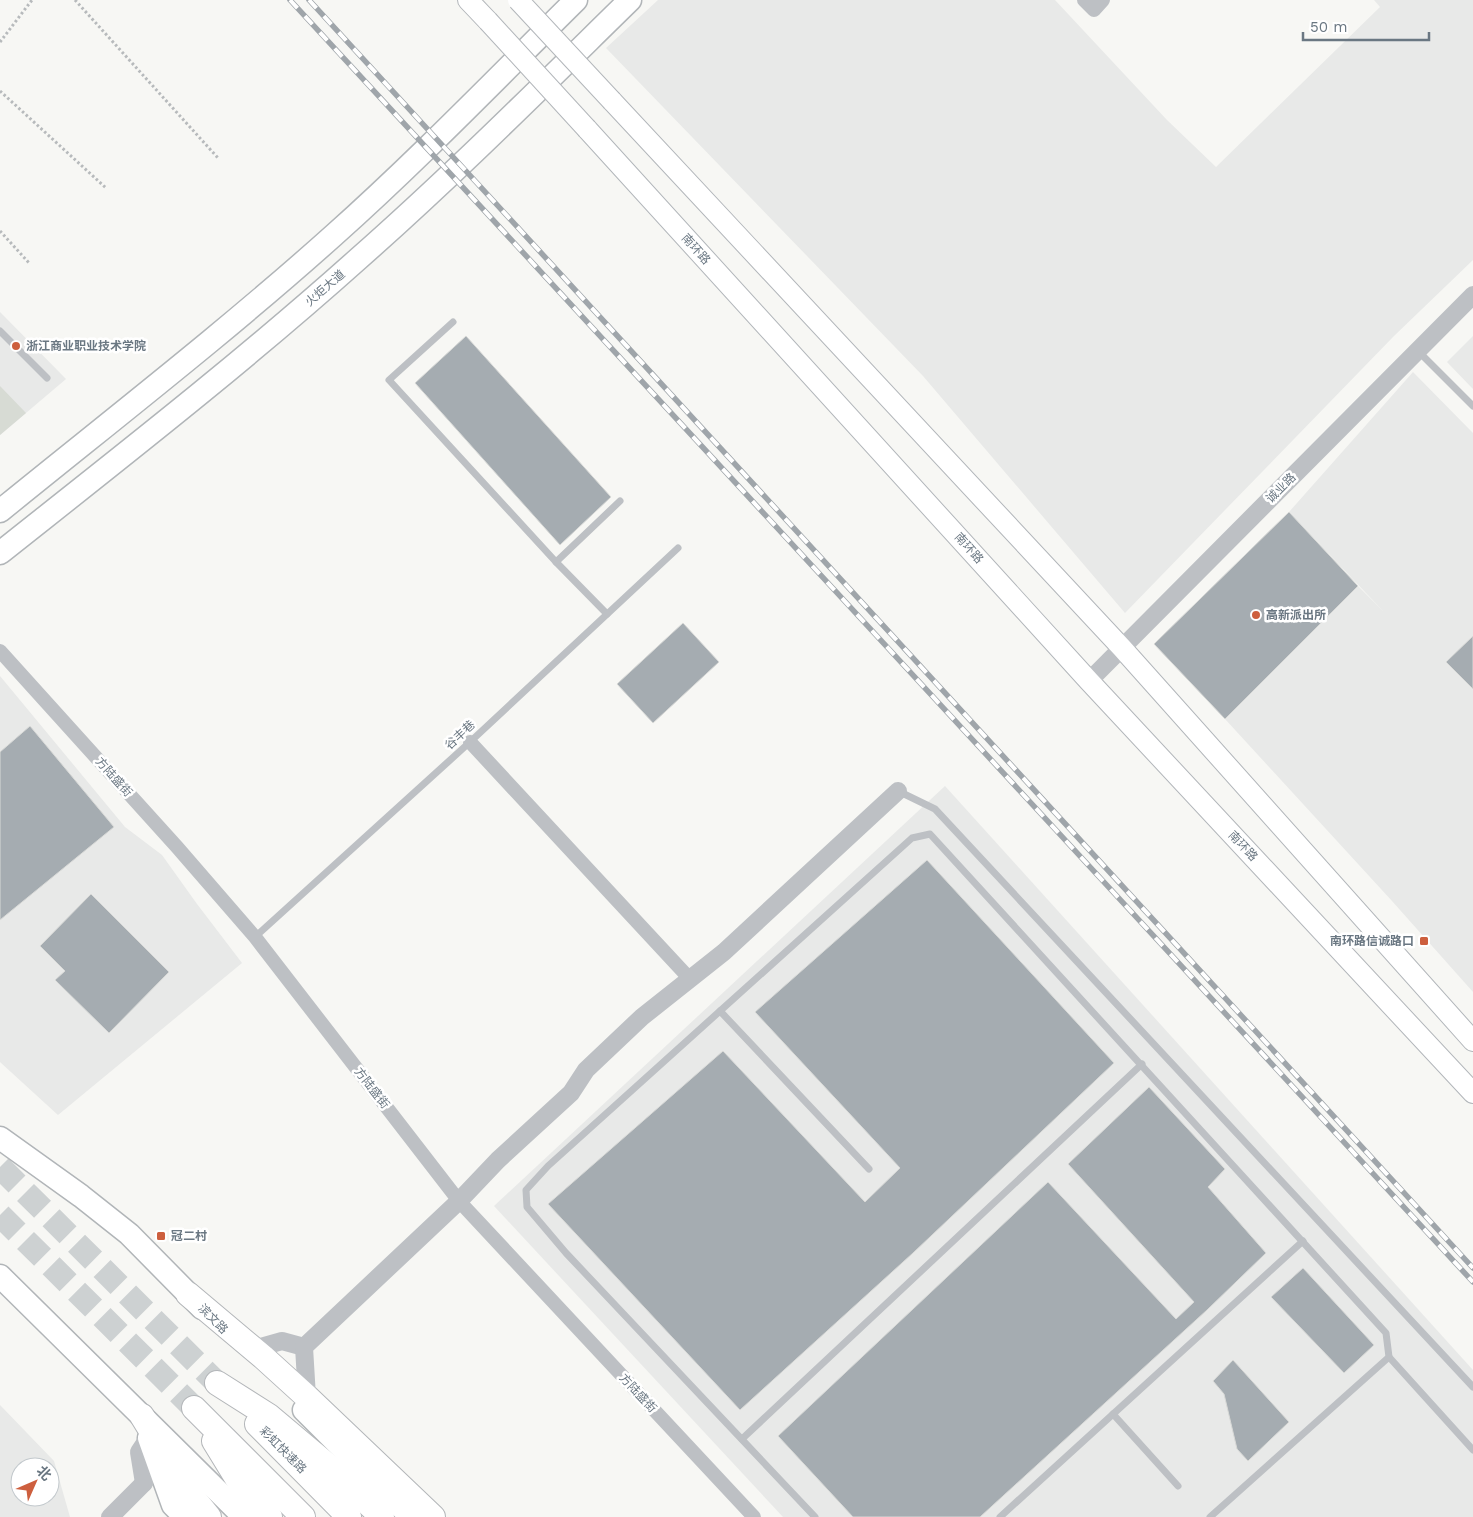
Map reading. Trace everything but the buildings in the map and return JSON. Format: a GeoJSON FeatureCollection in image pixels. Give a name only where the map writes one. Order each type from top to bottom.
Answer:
{"type":"FeatureCollection","features":[{"type":"Feature","properties":{"kind":"highway"},"geometry":{"type":"LineString","coordinates":[[188,1294],[253,1348],[307,1397],[432,1517]]}},
{"type":"Feature","properties":{"kind":"highway","name":"彩虹快速路"},"geometry":{"type":"LineString","coordinates":[[348,1517],[217,1383],[276,1422],[332,1469],[382,1517]]}},
{"type":"Feature","properties":{"kind":"highway"},"geometry":{"type":"LineString","coordinates":[[270,1517],[244,1490],[194,1408],[303,1517]]}},
{"type":"Feature","properties":{"kind":"highway"},"geometry":{"type":"LineString","coordinates":[[145,1426],[188,1491],[209,1517]]}},
{"type":"Feature","properties":{"kind":"main road","name":"南环路"},"geometry":{"type":"LineString","coordinates":[[468,0],[1089,681],[1473,1093]]}},
{"type":"Feature","properties":{"kind":"main road"},"geometry":{"type":"LineString","coordinates":[[518,0],[1122,648],[1473,1041]]}},
{"type":"Feature","properties":{"kind":"main road"},"geometry":{"type":"LineString","coordinates":[[0,511],[260,299],[336,233],[390,184],[576,0]]}},
{"type":"Feature","properties":{"kind":"main road","name":"火炬大道"},"geometry":{"type":"LineString","coordinates":[[0,553],[235,366],[359,258],[498,130],[630,0]]}},
{"type":"Feature","properties":{"kind":"main road","name":"滨文路"},"geometry":{"type":"LineString","coordinates":[[0,1138],[48,1170],[122,1229],[412,1517]]}},
{"type":"Feature","properties":{"kind":"main road"},"geometry":{"type":"LineString","coordinates":[[0,1276],[145,1426],[244,1517]]}},
{"type":"Feature","properties":{"kind":"main road"},"geometry":{"type":"LineString","coordinates":[[145,1426],[169,1496],[173,1505],[185,1517]]}},
{"type":"Feature","properties":{"kind":"street"},"geometry":{"type":"LineString","coordinates":[[1084,0],[1094,10],[1103,0]]}},
{"type":"Feature","properties":{"kind":"street","name":"诚业路"},"geometry":{"type":"LineString","coordinates":[[1089,681],[1473,295]]}},
{"type":"Feature","properties":{"kind":"street","name":"方陆盛街"},"geometry":{"type":"LineString","coordinates":[[0,651],[177,847],[255,937],[459,1202],[754,1517]]}},
{"type":"Feature","properties":{"kind":"street"},"geometry":{"type":"LineString","coordinates":[[470,742],[690,979]]}},
{"type":"Feature","properties":{"kind":"street"},"geometry":{"type":"LineString","coordinates":[[304,1347],[459,1202],[498,1160],[571,1093],[586,1070],[642,1017],[724,952],[898,791]]}},
{"type":"Feature","properties":{"kind":"street"},"geometry":{"type":"LineString","coordinates":[[253,1348],[282,1342],[304,1347]]}},
{"type":"Feature","properties":{"kind":"street"},"geometry":{"type":"LineString","coordinates":[[304,1347],[307,1397]]}},
{"type":"Feature","properties":{"kind":"street"},"geometry":{"type":"LineString","coordinates":[[144,1483],[139,1452],[145,1426]]}},
{"type":"Feature","properties":{"kind":"street"},"geometry":{"type":"LineString","coordinates":[[144,1483],[169,1496]]}},
{"type":"Feature","properties":{"kind":"street"},"geometry":{"type":"LineString","coordinates":[[110,1517],[144,1483]]}},
{"type":"Feature","properties":{"kind":"lane"},"geometry":{"type":"LineString","coordinates":[[453,322],[389,380],[606,614]]}},
{"type":"Feature","properties":{"kind":"lane"},"geometry":{"type":"LineString","coordinates":[[0,331],[47,378]]}},
{"type":"Feature","properties":{"kind":"lane"},"geometry":{"type":"LineString","coordinates":[[1418,350],[1473,406]]}},
{"type":"Feature","properties":{"kind":"lane"},"geometry":{"type":"LineString","coordinates":[[556,562],[620,501]]}},
{"type":"Feature","properties":{"kind":"lane","name":"谷丰巷"},"geometry":{"type":"LineString","coordinates":[[255,937],[470,742],[678,548]]}},
{"type":"Feature","properties":{"kind":"lane"},"geometry":{"type":"LineString","coordinates":[[898,791],[935,809],[1473,1387]]}},
{"type":"Feature","properties":{"kind":"lane"},"geometry":{"type":"LineString","coordinates":[[815,1517],[566,1253],[527,1207],[526,1190],[548,1166],[912,838],[930,834],[1386,1333],[1389,1357],[1473,1450]]}},
{"type":"Feature","properties":{"kind":"lane"},"geometry":{"type":"LineString","coordinates":[[720,1011],[869,1169]]}},
{"type":"Feature","properties":{"kind":"lane"},"geometry":{"type":"LineString","coordinates":[[742,1439],[1142,1064]]}},
{"type":"Feature","properties":{"kind":"lane"},"geometry":{"type":"LineString","coordinates":[[1000,1517],[1303,1241]]}},
{"type":"Feature","properties":{"kind":"lane"},"geometry":{"type":"LineString","coordinates":[[1215,1515],[1389,1357]]}},
{"type":"Feature","properties":{"kind":"lane"},"geometry":{"type":"LineString","coordinates":[[1113,1414],[1178,1486]]}},
{"type":"Feature","properties":{"kind":"path"},"geometry":{"type":"LineString","coordinates":[[0,42],[32,0]]}},
{"type":"Feature","properties":{"kind":"path"},"geometry":{"type":"LineString","coordinates":[[75,0],[218,158]]}},
{"type":"Feature","properties":{"kind":"path"},"geometry":{"type":"LineString","coordinates":[[0,91],[106,188]]}},
{"type":"Feature","properties":{"kind":"path"},"geometry":{"type":"LineString","coordinates":[[0,231],[30,264]]}},
{"type":"Feature","properties":{"kind":"shaded area"},"geometry":{"type":"Polygon","coordinates":[[[658,0],[1055,0],[1167,120],[1216,167],[1380,7],[1374,0],[1473,0],[1473,260],[1394,336],[1125,613],[923,376],[606,48],[658,0]]]}},
{"type":"Feature","properties":{"kind":"shaded area","name":"浙江商业职业技术学院"},"geometry":{"type":"Polygon","coordinates":[[[0,312],[66,379],[0,435],[0,312]]]}},
{"type":"Feature","properties":{"kind":"shaded area"},"geometry":{"type":"Polygon","coordinates":[[[1473,336],[1473,389],[1447,362],[1473,336]]]}},
{"type":"Feature","properties":{"kind":"shaded area"},"geometry":{"type":"Polygon","coordinates":[[[1413,372],[1473,433],[1473,992],[1225,719],[1358,586],[1384,612],[1289,512],[1413,372]]]}},
{"type":"Feature","properties":{"kind":"shaded area"},"geometry":{"type":"Polygon","coordinates":[[[0,386],[26,413],[0,435],[0,386]]]}},
{"type":"Feature","properties":{"kind":"shaded area"},"geometry":{"type":"Polygon","coordinates":[[[0,676],[125,827],[162,855],[242,963],[58,1115],[0,1062],[0,676]]]}},
{"type":"Feature","properties":{"kind":"shaded area"},"geometry":{"type":"Polygon","coordinates":[[[945,786],[1473,1370],[1473,1517],[783,1517],[494,1206],[945,786]]]}},
{"type":"Feature","properties":{"kind":"shaded area"},"geometry":{"type":"Polygon","coordinates":[[[0,1405],[50,1457],[10,1457],[10,1507],[60,1507],[60,1482],[70,1517],[0,1517],[0,1405]]]}},
{"type":"Feature","properties":{"kind":"tunnel"},"geometry":{"type":"LineString","coordinates":[[0,1167],[217,1383]]}},
{"type":"Feature","properties":{"kind":"tunnel"},"geometry":{"type":"LineString","coordinates":[[0,1215],[194,1408]]}},
{"type":"Feature","properties":{"kind":"railway"},"geometry":{"type":"LineString","coordinates":[[290,0],[1473,1282]]}},
{"type":"Feature","properties":{"kind":"railway"},"geometry":{"type":"LineString","coordinates":[[309,0],[1473,1268]]}},
{"type":"Feature","properties":{"kind":"place","name":"浙江商业职业技术学院"},"geometry":{"type":"Point","coordinates":[16,346]}},
{"type":"Feature","properties":{"kind":"place","name":"高新派出所"},"geometry":{"type":"Point","coordinates":[1256,615]}},
{"type":"Feature","properties":{"kind":"place","name":"南环路信诚路口"},"geometry":{"type":"Point","coordinates":[1424,941]}},
{"type":"Feature","properties":{"kind":"place","name":"冠二村"},"geometry":{"type":"Point","coordinates":[161,1236]}}]}
